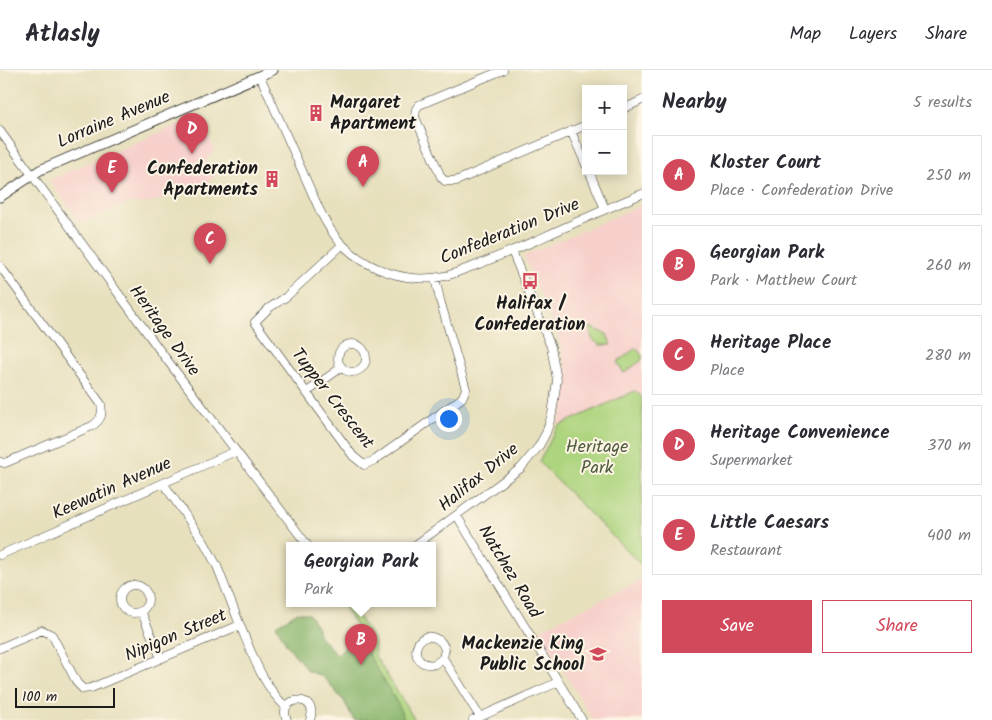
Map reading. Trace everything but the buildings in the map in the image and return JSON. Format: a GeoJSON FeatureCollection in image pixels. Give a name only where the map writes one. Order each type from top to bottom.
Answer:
{"type":"FeatureCollection","features":[{"type":"Feature","properties":{"kind":"street","name":"Lorraine Avenue"},"geometry":{"type":"LineString","coordinates":[[0,197],[32,174],[273,70]]}},
{"type":"Feature","properties":{"kind":"street"},"geometry":{"type":"LineString","coordinates":[[503,70],[419,105],[416,108],[415,117],[444,181],[456,181],[582,127]]}},
{"type":"Feature","properties":{"kind":"street","name":"Confederation Drive"},"geometry":{"type":"LineString","coordinates":[[260,76],[328,226],[342,245],[374,268],[415,278],[447,276],[512,251],[642,194]]}},
{"type":"Feature","properties":{"kind":"street"},"geometry":{"type":"LineString","coordinates":[[627,107],[642,100]]}},
{"type":"Feature","properties":{"kind":"street","name":"Heritage Drive"},"geometry":{"type":"LineString","coordinates":[[0,131],[161,352],[305,542]]}},
{"type":"Feature","properties":{"kind":"street"},"geometry":{"type":"LineString","coordinates":[[571,131],[582,156]]}},
{"type":"Feature","properties":{"kind":"street"},"geometry":{"type":"LineString","coordinates":[[590,175],[606,209]]}},
{"type":"Feature","properties":{"kind":"street","name":"Tupper Crescent"},"geometry":{"type":"LineString","coordinates":[[342,245],[286,297],[269,308],[254,322],[353,456],[364,465],[375,460],[462,398],[466,389],[435,278]]}},
{"type":"Feature","properties":{"kind":"street","name":"Halifax Drive"},"geometry":{"type":"LineString","coordinates":[[420,542],[458,516],[521,468],[539,446],[546,433],[552,414],[557,380],[552,347],[512,251]]}},
{"type":"Feature","properties":{"kind":"street"},"geometry":{"type":"LineString","coordinates":[[0,266],[101,404],[103,413],[99,421],[92,426],[5,463],[0,462]]}},
{"type":"Feature","properties":{"kind":"street"},"geometry":{"type":"LineString","coordinates":[[307,392],[342,367]]}},
{"type":"Feature","properties":{"kind":"street","name":"Keewatin Avenue"},"geometry":{"type":"LineString","coordinates":[[0,555],[236,451]]}},
{"type":"Feature","properties":{"kind":"street","name":"Nipigon Street"},"geometry":{"type":"LineString","coordinates":[[0,648],[42,630],[52,635],[76,683],[83,689],[91,688],[240,625],[217,566],[204,542],[163,483]]}},
{"type":"Feature","properties":{"kind":"street","name":"Natchez Road"},"geometry":{"type":"LineString","coordinates":[[458,516],[582,720]]}},
{"type":"Feature","properties":{"kind":"street"},"geometry":{"type":"LineString","coordinates":[[141,611],[160,658]]}},
{"type":"Feature","properties":{"kind":"street"},"geometry":{"type":"LineString","coordinates":[[240,625],[254,661],[277,699],[286,707]]}},
{"type":"Feature","properties":{"kind":"street"},"geometry":{"type":"LineString","coordinates":[[443,658],[476,719],[558,682]]}},
{"type":"Feature","properties":{"kind":"street"},"geometry":{"type":"LineString","coordinates":[[287,720],[284,712],[286,707],[297,700],[306,702],[311,710],[310,720]]}},
{"type":"Feature","properties":{"kind":"shaded area"},"geometry":{"type":"Polygon","coordinates":[[[200,115],[215,151],[206,159],[208,165],[217,174],[205,185],[143,204],[131,202],[81,223],[49,180],[200,115]]]}},
{"type":"Feature","properties":{"kind":"shaded area"},"geometry":{"type":"Polygon","coordinates":[[[642,205],[642,397],[635,391],[558,426],[566,386],[563,353],[558,336],[524,256],[642,205]]]}},
{"type":"Feature","properties":{"kind":"shaded area","name":"Mackenzie King Public School"},"geometry":{"type":"Polygon","coordinates":[[[642,580],[642,720],[593,720],[539,630],[642,580]]]}},
{"type":"Feature","properties":{"kind":"green space"},"geometry":{"type":"Polygon","coordinates":[[[590,327],[607,334],[611,345],[600,345],[592,339],[590,327]]]}},
{"type":"Feature","properties":{"kind":"green space"},"geometry":{"type":"Polygon","coordinates":[[[636,348],[642,355],[642,360],[624,373],[617,362],[636,348]]]}},
{"type":"Feature","properties":{"kind":"green space","name":"Heritage Park"},"geometry":{"type":"Polygon","coordinates":[[[635,391],[642,397],[642,566],[539,462],[558,426],[635,391]]]}},
{"type":"Feature","properties":{"kind":"green space"},"geometry":{"type":"Polygon","coordinates":[[[344,607],[352,607],[375,642],[375,656],[415,720],[359,720],[329,673],[369,646],[344,607]]]}},
{"type":"Feature","properties":{"kind":"green space"},"geometry":{"type":"Polygon","coordinates":[[[298,612],[309,614],[318,628],[318,634],[337,655],[353,640],[363,645],[399,706],[404,720],[354,720],[344,701],[322,676],[308,671],[287,645],[276,625],[298,612]]]}},
{"type":"Feature","properties":{"kind":"place","name":"Margaret Apartment"},"geometry":{"type":"Point","coordinates":[316,113]}},
{"type":"Feature","properties":{"kind":"place","name":"Heritage Convenience"},"geometry":{"type":"Point","coordinates":[192,154]}},
{"type":"Feature","properties":{"kind":"place","name":"Confederation Apartments"},"geometry":{"type":"Point","coordinates":[272,179]}},
{"type":"Feature","properties":{"kind":"place","name":"Kloster Court"},"geometry":{"type":"Point","coordinates":[363,187]}},
{"type":"Feature","properties":{"kind":"place","name":"Little Caesars"},"geometry":{"type":"Point","coordinates":[112,193]}},
{"type":"Feature","properties":{"kind":"place","name":"Heritage Place"},"geometry":{"type":"Point","coordinates":[210,264]}},
{"type":"Feature","properties":{"kind":"place","name":"Halifax / Confederation"},"geometry":{"type":"Point","coordinates":[530,281]}},
{"type":"Feature","properties":{"kind":"place","name":"Mackenzie King Public School"},"geometry":{"type":"Point","coordinates":[598,654]}},
{"type":"Feature","properties":{"kind":"place","name":"Georgian Park"},"geometry":{"type":"Point","coordinates":[361,665]}}]}
